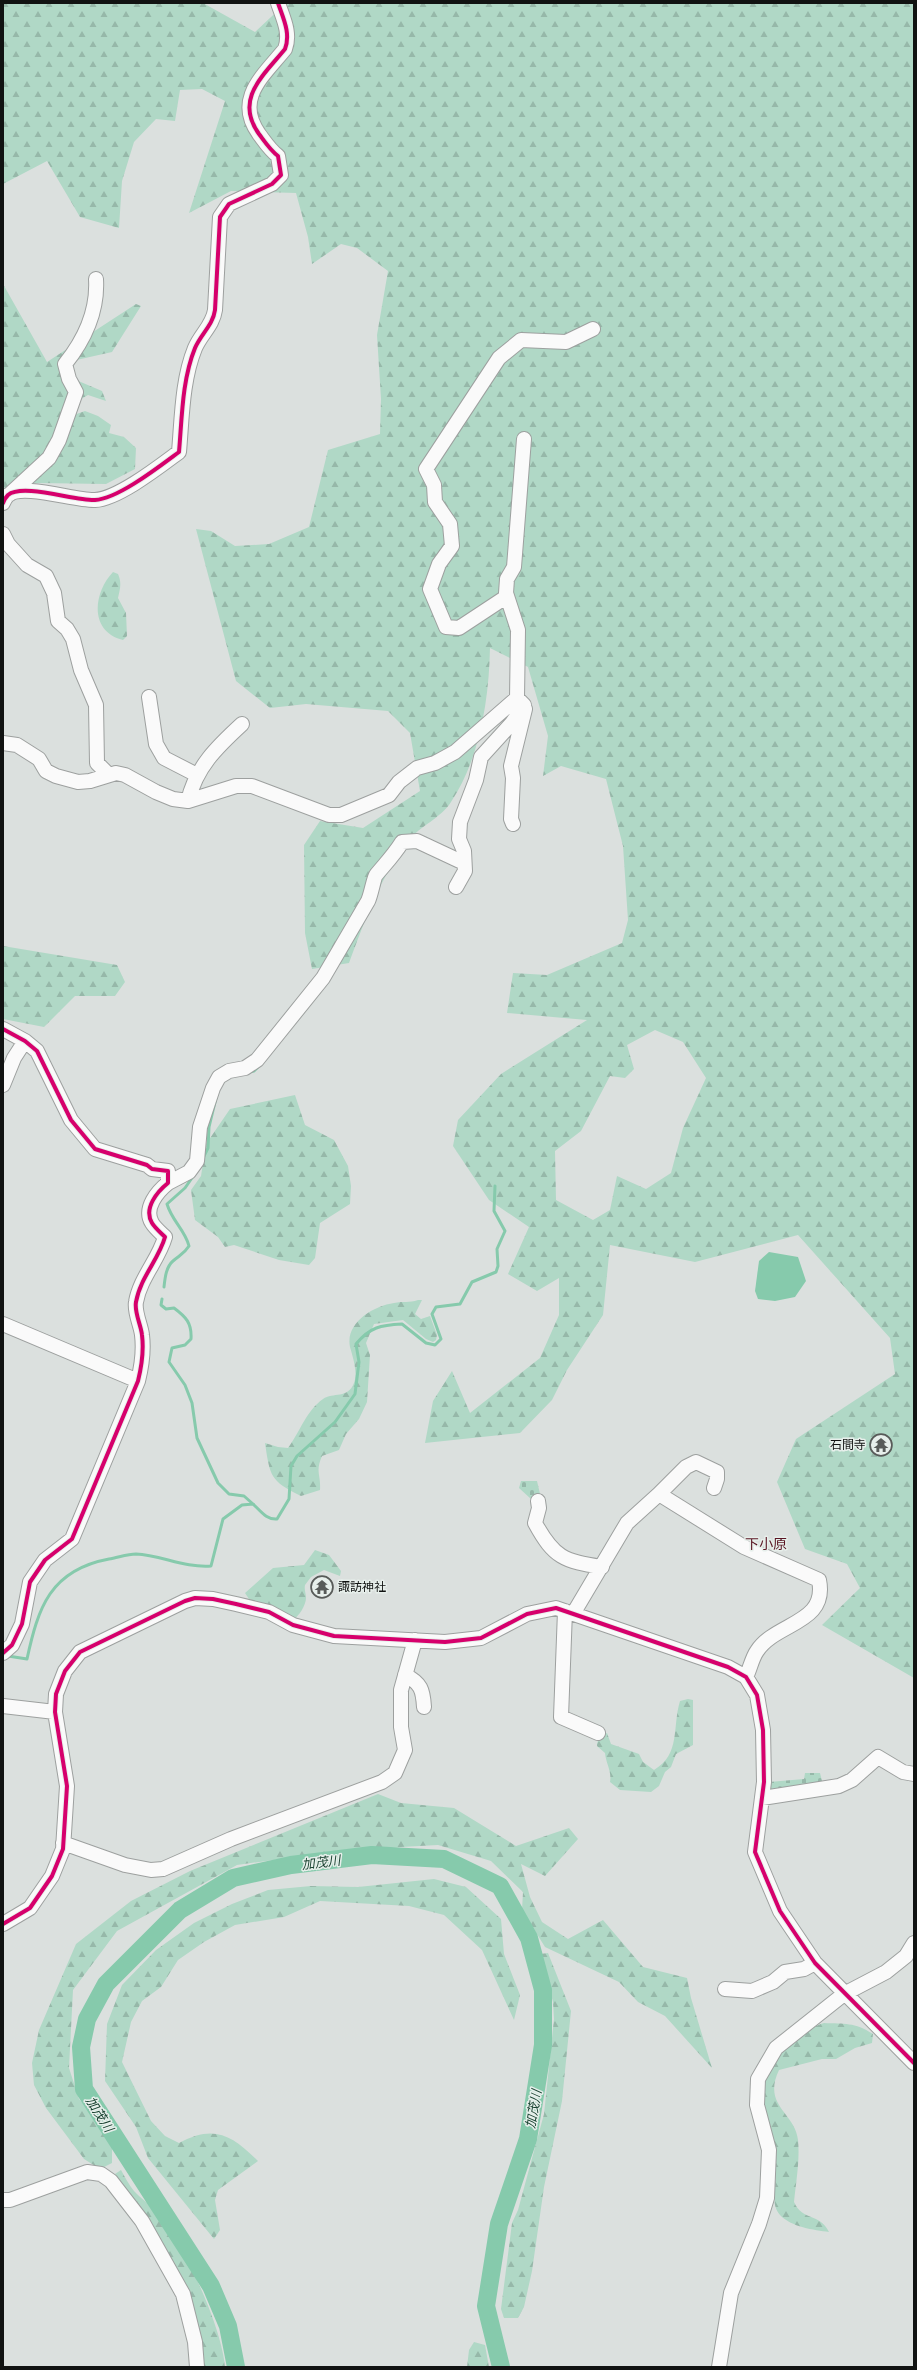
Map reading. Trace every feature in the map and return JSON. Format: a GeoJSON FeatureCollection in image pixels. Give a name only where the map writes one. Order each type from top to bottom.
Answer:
{"type":"FeatureCollection","features":[{"type":"Feature","properties":{"kind":"street"},"geometry":{"type":"LineString","coordinates":[[6,498],[32,491],[95,500],[111,497],[179,452],[184,392],[196,348],[215,314],[220,217],[229,204],[272,184],[281,175],[278,156],[271,151],[250,121],[250,100],[253,89],[288,42],[289,36],[278,3]]}},
{"type":"Feature","properties":{"kind":"street"},"geometry":{"type":"LineString","coordinates":[[6,498],[49,458],[59,440],[76,392],[69,379],[65,364],[79,346],[92,314],[97,299],[96,279]]}},
{"type":"Feature","properties":{"kind":"street"},"geometry":{"type":"LineString","coordinates":[[506,597],[458,628],[446,627],[430,589],[439,564],[452,546],[450,524],[435,502],[434,485],[426,469],[498,358],[521,340],[566,342],[593,329]]}},
{"type":"Feature","properties":{"kind":"street"},"geometry":{"type":"LineString","coordinates":[[456,887],[465,871],[464,851],[459,839],[460,822],[466,802],[476,780],[480,757],[512,723],[521,701],[518,630],[506,597],[507,579],[514,567],[524,439]]}},
{"type":"Feature","properties":{"kind":"street"},"geometry":{"type":"LineString","coordinates":[[3,534],[8,544],[27,565],[46,576],[54,593],[58,621],[67,628],[73,640],[81,670],[96,705],[97,763],[109,775]]}},
{"type":"Feature","properties":{"kind":"street"},"geometry":{"type":"LineString","coordinates":[[149,698],[156,744],[164,758],[197,775]]}},
{"type":"Feature","properties":{"kind":"street"},"geometry":{"type":"LineString","coordinates":[[3,743],[17,745],[39,759],[46,770],[56,776],[78,782],[97,780],[116,773],[124,775],[173,799],[188,801],[236,786],[252,786],[329,815],[341,815],[389,795],[399,782],[417,768],[435,763],[455,752],[521,701]]}},
{"type":"Feature","properties":{"kind":"street"},"geometry":{"type":"LineString","coordinates":[[513,824],[511,819],[513,778],[511,766],[526,710],[521,701]]}},
{"type":"Feature","properties":{"kind":"street"},"geometry":{"type":"LineString","coordinates":[[188,801],[192,783],[213,752],[242,724]]}},
{"type":"Feature","properties":{"kind":"street"},"geometry":{"type":"LineString","coordinates":[[3,1654],[12,1645],[22,1624],[30,1582],[44,1560],[72,1539],[82,1519],[138,1381],[144,1358],[142,1334],[135,1302],[155,1256],[162,1247],[165,1237],[151,1222],[150,1212],[158,1191],[168,1183],[189,1172],[197,1161],[200,1127],[212,1088],[219,1077],[229,1071],[245,1068],[257,1060],[323,978],[368,901],[373,890],[375,876],[393,858],[402,842],[417,840],[464,863]]}},
{"type":"Feature","properties":{"kind":"street"},"geometry":{"type":"LineString","coordinates":[[3,1029],[25,1040],[37,1051],[71,1120],[95,1149],[147,1165],[152,1170],[168,1171],[168,1183]]}},
{"type":"Feature","properties":{"kind":"street"},"geometry":{"type":"LineString","coordinates":[[3,1085],[14,1058],[25,1040]]}},
{"type":"Feature","properties":{"kind":"street"},"geometry":{"type":"LineString","coordinates":[[3,1324],[138,1381]]}},
{"type":"Feature","properties":{"kind":"street"},"geometry":{"type":"LineString","coordinates":[[598,1733],[561,1717],[569,1613],[602,1567],[628,1523],[686,1467],[696,1462],[717,1472],[718,1479],[714,1488]]}},
{"type":"Feature","properties":{"kind":"street"},"geometry":{"type":"LineString","coordinates":[[659,1494],[744,1547],[819,1580],[822,1592],[812,1614],[769,1639],[757,1651],[746,1677]]}},
{"type":"Feature","properties":{"kind":"street"},"geometry":{"type":"LineString","coordinates":[[538,1502],[539,1508],[535,1523],[555,1553],[574,1563],[602,1567]]}},
{"type":"Feature","properties":{"kind":"street"},"geometry":{"type":"LineString","coordinates":[[3,1924],[30,1908],[52,1876],[62,1849],[67,1786],[55,1712],[56,1694],[65,1671],[80,1652],[185,1601],[195,1598],[221,1600],[269,1612],[293,1625],[334,1636],[445,1642],[481,1638],[526,1614],[556,1608],[728,1667],[746,1677],[757,1694],[763,1730],[762,1798],[755,1852],[780,1910],[815,1963],[844,1994],[914,2063]]}},
{"type":"Feature","properties":{"kind":"street"},"geometry":{"type":"LineString","coordinates":[[63,1843],[125,1865],[151,1870],[163,1869],[231,1839],[382,1782],[395,1773],[405,1750],[401,1727],[401,1690],[415,1640]]}},
{"type":"Feature","properties":{"kind":"street"},"geometry":{"type":"LineString","coordinates":[[405,1675],[419,1683],[423,1689],[424,1707]]}},
{"type":"Feature","properties":{"kind":"street"},"geometry":{"type":"LineString","coordinates":[[3,1706],[55,1712]]}},
{"type":"Feature","properties":{"kind":"street"},"geometry":{"type":"LineString","coordinates":[[762,1798],[839,1786],[852,1780],[878,1757],[902,1772],[914,1774]]}},
{"type":"Feature","properties":{"kind":"street"},"geometry":{"type":"LineString","coordinates":[[719,2367],[731,2293],[759,2224],[767,2198],[769,2150],[757,2105],[758,2079],[776,2048],[844,1994],[886,1972],[906,1956],[914,1943]]}},
{"type":"Feature","properties":{"kind":"street"},"geometry":{"type":"LineString","coordinates":[[725,1989],[752,1991],[773,1982],[786,1972],[804,1969],[815,1963]]}},
{"type":"Feature","properties":{"kind":"street"},"geometry":{"type":"LineString","coordinates":[[3,2200],[10,2200],[87,2172],[101,2174],[111,2181],[142,2221],[183,2294],[195,2342],[197,2367]]}},
{"type":"Feature","properties":{"kind":"green space"},"geometry":{"type":"Polygon","coordinates":[[[3,3],[203,3],[255,32],[286,3],[914,3],[914,1678],[822,1625],[860,1588],[847,1564],[805,1549],[777,1482],[796,1439],[895,1374],[890,1338],[798,1235],[695,1262],[610,1245],[603,1315],[567,1370],[552,1400],[520,1433],[425,1443],[433,1401],[452,1371],[470,1413],[540,1358],[559,1315],[559,1278],[537,1291],[508,1274],[529,1227],[489,1200],[453,1146],[458,1120],[501,1074],[587,1020],[507,1013],[513,973],[547,975],[622,943],[628,920],[623,846],[606,779],[561,766],[543,776],[548,736],[528,667],[490,648],[488,688],[481,728],[476,748],[461,785],[447,808],[418,831],[408,841],[398,855],[374,900],[349,963],[312,969],[305,933],[304,845],[320,821],[363,828],[420,791],[410,733],[388,711],[306,704],[270,708],[236,681],[196,529],[211,531],[235,546],[269,544],[309,527],[328,450],[380,434],[381,399],[377,335],[388,271],[357,248],[341,244],[312,264],[308,237],[296,193],[231,191],[189,213],[225,101],[202,89],[180,90],[175,121],[156,119],[134,142],[122,181],[119,228],[80,217],[47,161],[3,184],[3,3]],[[655,1030],[627,1045],[634,1069],[625,1078],[610,1076],[581,1131],[555,1151],[556,1200],[593,1220],[610,1210],[617,1176],[646,1189],[671,1173],[683,1128],[706,1078],[683,1042],[655,1030]]]}},
{"type":"Feature","properties":{"kind":"green space"},"geometry":{"type":"Polygon","coordinates":[[[3,284],[47,362],[136,304],[141,306],[112,352],[72,361],[76,380],[102,391],[106,401],[88,395],[71,405],[65,418],[85,411],[98,416],[111,425],[109,433],[124,437],[136,448],[135,469],[106,484],[37,483],[3,490],[3,284]]]}},
{"type":"Feature","properties":{"kind":"green space"},"geometry":{"type":"Polygon","coordinates":[[[113,572],[118,574],[120,580],[118,598],[126,613],[127,636],[123,640],[112,636],[104,629],[100,621],[98,611],[98,601],[101,590],[113,572]]]}},
{"type":"Feature","properties":{"kind":"green space"},"geometry":{"type":"Polygon","coordinates":[[[3,946],[117,965],[125,982],[115,996],[75,996],[44,1027],[3,1019],[3,946]]]}},
{"type":"Feature","properties":{"kind":"green space"},"geometry":{"type":"Polygon","coordinates":[[[295,1095],[305,1125],[334,1140],[348,1166],[351,1186],[350,1204],[320,1223],[315,1258],[309,1265],[279,1260],[234,1245],[225,1247],[218,1237],[195,1220],[191,1190],[201,1176],[206,1144],[230,1109],[295,1095]]]}},
{"type":"Feature","properties":{"kind":"green space"},"geometry":{"type":"Polygon","coordinates":[[[422,1300],[415,1314],[421,1319],[430,1316],[437,1335],[436,1340],[433,1342],[426,1339],[403,1320],[374,1324],[366,1343],[370,1355],[367,1402],[359,1419],[346,1434],[339,1450],[322,1456],[319,1466],[320,1490],[301,1496],[283,1486],[277,1481],[270,1470],[265,1443],[288,1448],[312,1409],[317,1404],[327,1397],[344,1393],[351,1388],[355,1379],[355,1365],[350,1347],[350,1338],[356,1323],[362,1317],[386,1305],[397,1302],[422,1300]]]}},
{"type":"Feature","properties":{"kind":"green space"},"geometry":{"type":"Polygon","coordinates":[[[521,1481],[537,1481],[541,1498],[531,1499],[519,1488],[521,1481]]]}},
{"type":"Feature","properties":{"kind":"green space"},"geometry":{"type":"Polygon","coordinates":[[[315,1550],[329,1555],[341,1571],[340,1576],[324,1570],[311,1577],[305,1585],[305,1604],[300,1613],[293,1620],[249,1599],[245,1593],[273,1568],[304,1565],[315,1550]]]}},
{"type":"Feature","properties":{"kind":"green space"},"geometry":{"type":"Polygon","coordinates":[[[688,1699],[693,1700],[693,1745],[676,1754],[671,1767],[665,1772],[659,1786],[651,1792],[620,1790],[610,1782],[610,1774],[605,1753],[597,1746],[601,1736],[607,1733],[611,1744],[639,1754],[643,1762],[654,1770],[663,1764],[672,1748],[680,1701],[688,1699]]]}},
{"type":"Feature","properties":{"kind":"green space"},"geometry":{"type":"Polygon","coordinates":[[[805,1773],[820,1773],[823,1785],[768,1794],[769,1782],[804,1779],[805,1773]]]}},
{"type":"Feature","properties":{"kind":"green space"},"geometry":{"type":"Polygon","coordinates":[[[378,1794],[401,1803],[454,1808],[516,1846],[569,1828],[578,1839],[545,1876],[521,1864],[530,1897],[542,1922],[568,1939],[603,1920],[643,1967],[687,1978],[691,1998],[712,2068],[665,2016],[638,2002],[619,1982],[545,1947],[522,1910],[523,1892],[491,1861],[438,1845],[345,1850],[237,1865],[117,1931],[73,1990],[69,2068],[79,2099],[101,2122],[112,2145],[112,2163],[100,2169],[84,2159],[46,2108],[34,2085],[32,2063],[39,2030],[76,1944],[131,1901],[190,1871],[378,1794]]]}},
{"type":"Feature","properties":{"kind":"green space"},"geometry":{"type":"Polygon","coordinates":[[[434,1879],[466,1887],[501,1919],[504,1954],[520,1995],[514,2020],[482,1950],[444,1915],[409,1906],[320,1901],[284,1917],[235,1925],[204,1942],[178,1960],[161,1987],[142,2001],[131,2022],[122,2062],[151,2121],[165,2136],[179,2143],[191,2137],[202,2134],[213,2133],[222,2135],[240,2145],[258,2161],[218,2190],[215,2200],[220,2230],[214,2239],[148,2158],[136,2127],[105,2081],[107,2024],[122,1985],[156,1950],[194,1923],[232,1904],[268,1890],[311,1886],[358,1887],[434,1879]]]}},
{"type":"Feature","properties":{"kind":"green space"},"geometry":{"type":"Polygon","coordinates":[[[548,1953],[571,2011],[562,2101],[544,2187],[532,2271],[524,2307],[518,2318],[504,2318],[501,2309],[512,2223],[518,2210],[544,2114],[554,2019],[553,2002],[540,1954],[548,1953]]]}},
{"type":"Feature","properties":{"kind":"green space"},"geometry":{"type":"Polygon","coordinates":[[[824,2023],[849,2024],[860,2027],[873,2034],[872,2043],[855,2048],[836,2059],[822,2059],[779,2070],[775,2082],[774,2092],[781,2108],[796,2130],[798,2140],[798,2163],[794,2202],[806,2215],[821,2222],[829,2232],[796,2225],[785,2219],[777,2211],[775,2206],[775,2175],[763,2107],[763,2081],[766,2072],[775,2058],[810,2030],[824,2023]]]}},
{"type":"Feature","properties":{"kind":"green space"},"geometry":{"type":"Polygon","coordinates":[[[121,2170],[134,2191],[157,2211],[189,2263],[200,2286],[217,2330],[225,2367],[201,2367],[186,2292],[115,2174],[121,2170]]]}},
{"type":"Feature","properties":{"kind":"green space"},"geometry":{"type":"Polygon","coordinates":[[[474,2342],[485,2345],[489,2367],[467,2367],[469,2350],[474,2342]]]}},
{"type":"Feature","properties":{"kind":"shaded area"},"geometry":{"type":"Polygon","coordinates":[[[769,1252],[798,1257],[806,1281],[795,1297],[775,1301],[758,1299],[755,1291],[759,1261],[769,1252]]]}},
{"type":"Feature","properties":{"kind":"waterway"},"geometry":{"type":"LineString","coordinates":[[249,1072],[254,1071],[259,1066]]}},
{"type":"Feature","properties":{"kind":"waterway"},"geometry":{"type":"LineString","coordinates":[[203,1158],[208,1148],[209,1127],[216,1098]]}},
{"type":"Feature","properties":{"kind":"waterway"},"geometry":{"type":"LineString","coordinates":[[164,1287],[166,1273],[169,1266],[184,1253],[189,1246],[185,1235],[169,1210],[167,1204],[185,1188],[194,1175]]}},
{"type":"Feature","properties":{"kind":"waterway"},"geometry":{"type":"LineString","coordinates":[[8,1656],[27,1659],[36,1623],[42,1608],[50,1594],[60,1582],[73,1572],[89,1564],[136,1554],[191,1565],[211,1566],[223,1519],[242,1505],[253,1504],[266,1516],[277,1519],[289,1499],[291,1466],[297,1456],[335,1422],[355,1394],[359,1362],[356,1344],[361,1338],[376,1328],[402,1324],[426,1343],[435,1345],[441,1339],[432,1314],[436,1307],[460,1304],[472,1282],[496,1272],[498,1266],[497,1249],[505,1231],[494,1211],[495,1186]]}},
{"type":"Feature","properties":{"kind":"waterway"},"geometry":{"type":"LineString","coordinates":[[162,1299],[161,1305],[166,1309],[174,1308],[185,1318],[189,1325],[191,1339],[185,1345],[172,1348],[169,1362],[185,1385],[192,1403],[197,1438],[218,1483],[229,1494],[244,1496],[253,1504]]}},
{"type":"Feature","properties":{"kind":"waterway","name":"加茂川"},"geometry":{"type":"LineString","coordinates":[[236,2367],[228,2326],[211,2286],[84,2089],[81,2047],[87,2019],[106,1984],[180,1910],[233,1878],[291,1865],[372,1855],[444,1859],[500,1886],[529,1938],[543,1990],[543,2045],[528,2139],[499,2224],[486,2306],[501,2367]]}},
{"type":"Feature","properties":{"kind":"cycle path"},"geometry":{"type":"LineString","coordinates":[[3,503],[8,495],[15,492],[25,491],[50,493],[86,500],[104,498],[127,488],[179,452],[183,399],[187,373],[195,348],[212,320],[215,310],[220,217],[229,204],[272,184],[281,175],[278,156],[270,149],[259,134],[252,121],[249,110],[250,99],[254,88],[285,49],[287,43],[286,26],[278,3]]}},
{"type":"Feature","properties":{"kind":"cycle path"},"geometry":{"type":"LineString","coordinates":[[3,1029],[25,1041],[37,1051],[71,1120],[95,1149],[147,1165],[152,1169],[168,1171],[168,1183],[156,1195],[150,1206],[149,1212],[152,1223],[165,1237],[141,1285],[136,1302],[136,1310],[143,1341],[142,1364],[138,1381],[72,1539],[45,1560],[30,1582],[22,1624],[12,1645],[3,1653]]}},
{"type":"Feature","properties":{"kind":"cycle path"},"geometry":{"type":"LineString","coordinates":[[3,1924],[30,1908],[52,1876],[63,1849],[67,1786],[55,1712],[56,1694],[65,1671],[80,1652],[185,1601],[195,1598],[213,1599],[269,1612],[293,1625],[334,1636],[445,1642],[481,1638],[527,1614],[556,1608],[728,1667],[746,1677],[757,1695],[763,1730],[764,1782],[755,1852],[780,1911],[815,1963],[914,2063]]}},
{"type":"Feature","properties":{"kind":"place","name":"石間寺"},"geometry":{"type":"Point","coordinates":[881,1445]}},
{"type":"Feature","properties":{"kind":"place","name":"諏訪神社"},"geometry":{"type":"Point","coordinates":[322,1587]}},
{"type":"Feature","properties":{"kind":"district","name":"下小原"},"geometry":{"type":"Point","coordinates":[766,1544]}}]}
